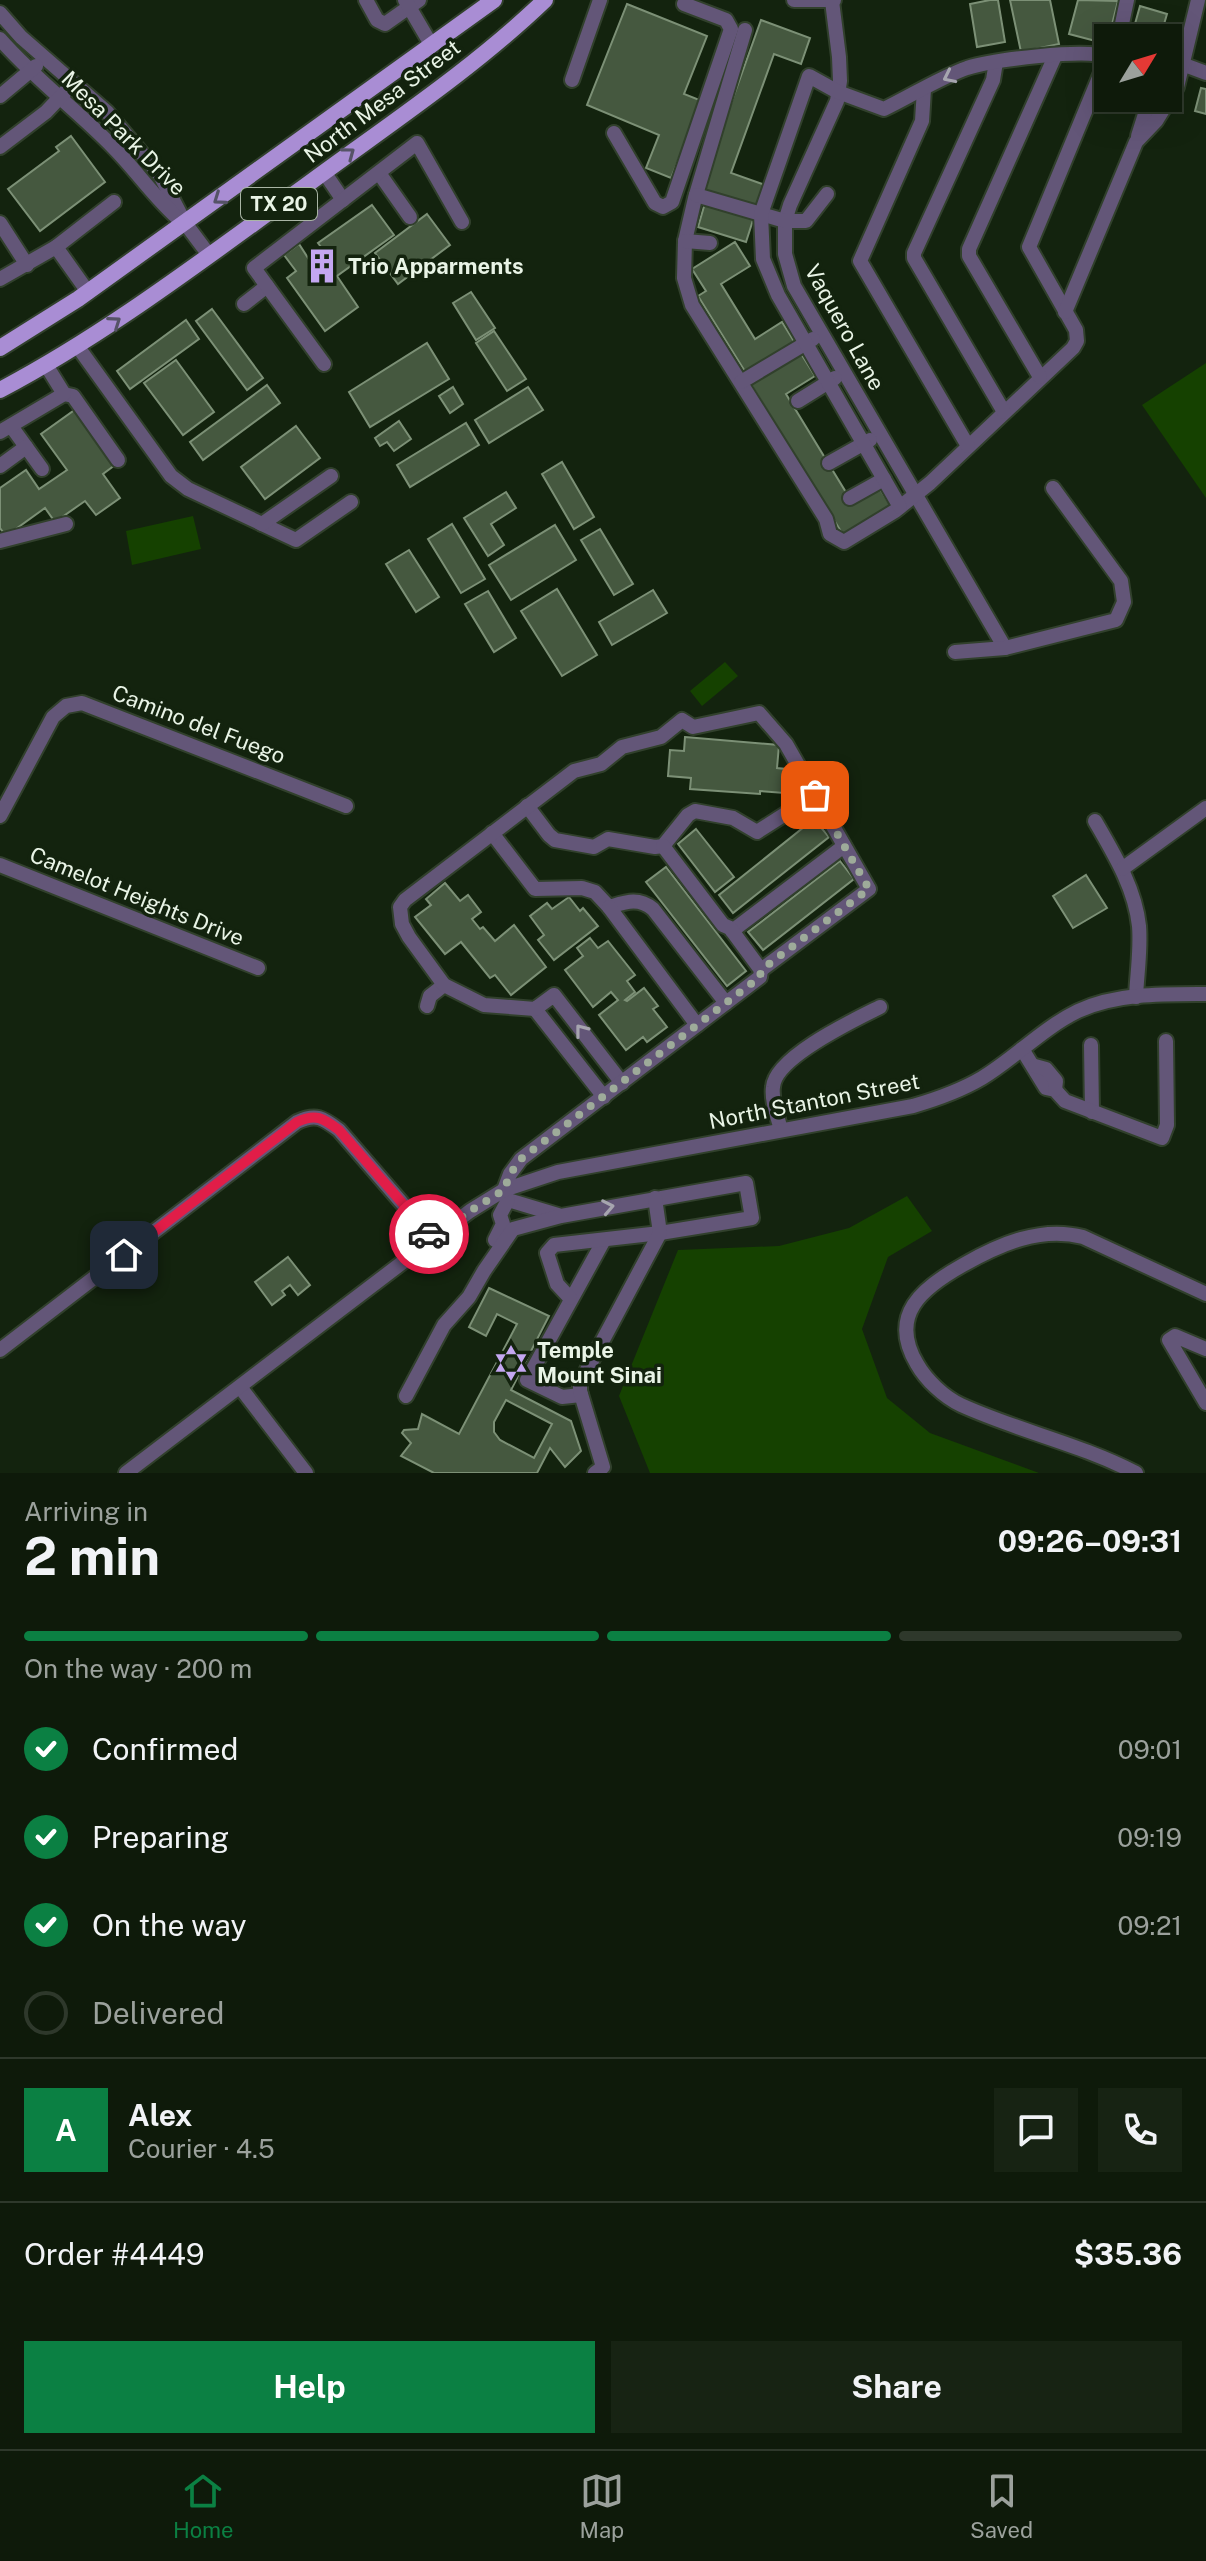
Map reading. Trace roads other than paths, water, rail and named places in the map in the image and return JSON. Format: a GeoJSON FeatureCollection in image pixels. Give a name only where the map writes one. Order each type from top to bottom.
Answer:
{"type":"FeatureCollection","features":[{"type":"Feature","properties":{"kind":"main road","name":"North Mesa Street"},"geometry":{"type":"LineString","coordinates":[[0,348],[88,292],[494,0]]}},
{"type":"Feature","properties":{"kind":"main road","name":"North Mesa Street"},"geometry":{"type":"LineString","coordinates":[[0,390],[78,347],[209,255],[494,45],[545,0]]}},
{"type":"Feature","properties":{"kind":"street"},"geometry":{"type":"LineString","coordinates":[[366,0],[377,20],[385,24],[411,2],[432,46]]}},
{"type":"Feature","properties":{"kind":"street"},"geometry":{"type":"LineString","coordinates":[[572,80],[600,0]]}},
{"type":"Feature","properties":{"kind":"street"},"geometry":{"type":"LineString","coordinates":[[794,0],[833,0]]}},
{"type":"Feature","properties":{"kind":"street","name":"Vaquero Lane"},"geometry":{"type":"LineString","coordinates":[[833,0],[839,57],[837,101],[785,221],[785,254],[794,286],[1005,648]]}},
{"type":"Feature","properties":{"kind":"street"},"geometry":{"type":"LineString","coordinates":[[1122,24],[1127,0]]}},
{"type":"Feature","properties":{"kind":"street"},"geometry":{"type":"LineString","coordinates":[[1182,57],[1198,0]]}},
{"type":"Feature","properties":{"kind":"street"},"geometry":{"type":"LineString","coordinates":[[614,133],[655,203],[663,207],[672,202],[731,29],[726,20],[681,1]]}},
{"type":"Feature","properties":{"kind":"street","name":"Mesa Park Drive"},"geometry":{"type":"LineString","coordinates":[[0,13],[21,37],[107,112],[160,175],[185,223],[209,255]]}},
{"type":"Feature","properties":{"kind":"street"},"geometry":{"type":"LineString","coordinates":[[745,30],[696,195],[685,241],[684,278],[692,305],[826,519],[830,534],[844,542],[915,495],[1077,341],[1076,330],[1029,247],[1094,90]]}},
{"type":"Feature","properties":{"kind":"street","name":"Mesa Park Drive"},"geometry":{"type":"LineString","coordinates":[[0,39],[115,149],[154,195],[185,223]]}},
{"type":"Feature","properties":{"kind":"street"},"geometry":{"type":"LineString","coordinates":[[900,507],[778,295],[763,259],[761,214],[809,76],[838,92],[884,109],[966,68],[996,62],[1094,54]]}},
{"type":"Feature","properties":{"kind":"street"},"geometry":{"type":"LineString","coordinates":[[1040,377],[969,256],[969,249],[1055,56]]}},
{"type":"Feature","properties":{"kind":"street"},"geometry":{"type":"LineString","coordinates":[[0,96],[45,58]]}},
{"type":"Feature","properties":{"kind":"street"},"geometry":{"type":"LineString","coordinates":[[996,62],[993,80],[914,258],[1004,412]]}},
{"type":"Feature","properties":{"kind":"street"},"geometry":{"type":"LineString","coordinates":[[1182,77],[1206,73]]}},
{"type":"Feature","properties":{"kind":"street"},"geometry":{"type":"LineString","coordinates":[[0,147],[46,112],[73,83]]}},
{"type":"Feature","properties":{"kind":"street"},"geometry":{"type":"LineString","coordinates":[[924,89],[922,121],[860,261],[968,446]]}},
{"type":"Feature","properties":{"kind":"street"},"geometry":{"type":"LineString","coordinates":[[1065,312],[1146,112]]}},
{"type":"Feature","properties":{"kind":"street"},"geometry":{"type":"LineString","coordinates":[[1136,142],[1160,112]]}},
{"type":"Feature","properties":{"kind":"street"},"geometry":{"type":"LineString","coordinates":[[324,364],[254,268],[417,143],[462,222]]}},
{"type":"Feature","properties":{"kind":"street"},"geometry":{"type":"LineString","coordinates":[[324,172],[343,200]]}},
{"type":"Feature","properties":{"kind":"street"},"geometry":{"type":"LineString","coordinates":[[379,173],[410,217]]}},
{"type":"Feature","properties":{"kind":"street"},"geometry":{"type":"LineString","coordinates":[[776,177],[797,188]]}},
{"type":"Feature","properties":{"kind":"street"},"geometry":{"type":"LineString","coordinates":[[696,195],[785,221],[806,221],[827,194]]}},
{"type":"Feature","properties":{"kind":"street"},"geometry":{"type":"LineString","coordinates":[[0,279],[56,247],[114,202]]}},
{"type":"Feature","properties":{"kind":"street"},"geometry":{"type":"LineString","coordinates":[[0,223],[27,265]]}},
{"type":"Feature","properties":{"kind":"street"},"geometry":{"type":"LineString","coordinates":[[685,241],[710,243]]}},
{"type":"Feature","properties":{"kind":"street"},"geometry":{"type":"LineString","coordinates":[[56,247],[88,292]]}},
{"type":"Feature","properties":{"kind":"street"},"geometry":{"type":"LineString","coordinates":[[244,304],[267,286]]}},
{"type":"Feature","properties":{"kind":"street"},"geometry":{"type":"LineString","coordinates":[[778,295],[794,286]]}},
{"type":"Feature","properties":{"kind":"street"},"geometry":{"type":"LineString","coordinates":[[741,382],[821,334]]}},
{"type":"Feature","properties":{"kind":"street"},"geometry":{"type":"LineString","coordinates":[[78,347],[171,476],[188,489],[296,540],[351,502]]}},
{"type":"Feature","properties":{"kind":"street"},"geometry":{"type":"LineString","coordinates":[[46,365],[64,394]]}},
{"type":"Feature","properties":{"kind":"street"},"geometry":{"type":"LineString","coordinates":[[798,401],[844,373]]}},
{"type":"Feature","properties":{"kind":"street"},"geometry":{"type":"LineString","coordinates":[[42,469],[26,447],[6,429],[64,394],[73,396],[118,460]]}},
{"type":"Feature","properties":{"kind":"street"},"geometry":{"type":"LineString","coordinates":[[829,463],[880,434]]}},
{"type":"Feature","properties":{"kind":"street"},"geometry":{"type":"LineString","coordinates":[[0,466],[26,447]]}},
{"type":"Feature","properties":{"kind":"street"},"geometry":{"type":"LineString","coordinates":[[262,524],[331,476]]}},
{"type":"Feature","properties":{"kind":"street"},"geometry":{"type":"LineString","coordinates":[[850,498],[884,479]]}},
{"type":"Feature","properties":{"kind":"street"},"geometry":{"type":"LineString","coordinates":[[955,652],[1005,648],[1116,620],[1124,602],[1121,581],[1053,488]]}},
{"type":"Feature","properties":{"kind":"street"},"geometry":{"type":"LineString","coordinates":[[0,541],[66,524]]}},
{"type":"Feature","properties":{"kind":"street","name":"Camino del Fuego"},"geometry":{"type":"LineString","coordinates":[[0,816],[53,717],[66,706],[82,703],[346,806]]}},
{"type":"Feature","properties":{"kind":"street"},"geometry":{"type":"LineString","coordinates":[[622,1083],[554,995],[535,1009],[484,1005],[444,985],[402,924],[400,907],[405,900],[574,771],[601,764],[622,747],[661,737],[682,720],[693,727],[759,713],[786,744],[844,846],[732,931]]}},
{"type":"Feature","properties":{"kind":"street"},"geometry":{"type":"LineString","coordinates":[[663,846],[688,815],[695,811],[733,818],[757,832],[815,795]]}},
{"type":"Feature","properties":{"kind":"street"},"geometry":{"type":"LineString","coordinates":[[527,806],[555,840],[594,847],[608,839],[663,846],[761,970]]}},
{"type":"Feature","properties":{"kind":"street"},"geometry":{"type":"LineString","coordinates":[[1122,869],[1206,808]]}},
{"type":"Feature","properties":{"kind":"street"},"geometry":{"type":"LineString","coordinates":[[1095,821],[1122,869],[1134,899],[1139,928],[1136,997]]}},
{"type":"Feature","properties":{"kind":"street"},"geometry":{"type":"LineString","coordinates":[[492,833],[535,889],[582,888],[595,892],[697,1025]]}},
{"type":"Feature","properties":{"kind":"street","name":"North Stanton Street"},"geometry":{"type":"LineString","coordinates":[[506,1195],[510,1174],[521,1159],[760,977],[761,970],[869,889],[844,846]]}},
{"type":"Feature","properties":{"kind":"street","name":"Camelot Heights Drive"},"geometry":{"type":"LineString","coordinates":[[0,865],[258,968]]}},
{"type":"Feature","properties":{"kind":"street"},"geometry":{"type":"LineString","coordinates":[[609,907],[635,900],[653,909],[726,1003]]}},
{"type":"Feature","properties":{"kind":"street"},"geometry":{"type":"LineString","coordinates":[[427,1006],[430,996],[444,985]]}},
{"type":"Feature","properties":{"kind":"street","name":"North Stanton Street"},"geometry":{"type":"LineString","coordinates":[[126,1473],[470,1211],[506,1195],[558,1172],[913,1106],[943,1097],[983,1077],[1052,1026],[1081,1010],[1107,1001],[1136,997],[1206,994]]}},
{"type":"Feature","properties":{"kind":"street"},"geometry":{"type":"LineString","coordinates":[[781,1130],[772,1089],[776,1075],[785,1064],[845,1024],[880,1007]]}},
{"type":"Feature","properties":{"kind":"street"},"geometry":{"type":"LineString","coordinates":[[535,1009],[604,1097]]}},
{"type":"Feature","properties":{"kind":"street"},"geometry":{"type":"LineString","coordinates":[[1022,1049],[1046,1088],[1055,1090],[1065,1101],[1162,1138],[1167,1125],[1166,1041]]}},
{"type":"Feature","properties":{"kind":"street"},"geometry":{"type":"LineString","coordinates":[[1091,1045],[1092,1112]]}},
{"type":"Feature","properties":{"kind":"street"},"geometry":{"type":"LineString","coordinates":[[0,1350],[297,1122],[310,1116],[323,1117],[339,1130],[433,1239]]}},
{"type":"Feature","properties":{"kind":"street"},"geometry":{"type":"LineString","coordinates":[[406,1396],[444,1325],[469,1297],[513,1229],[561,1216],[746,1183],[752,1218],[660,1233],[554,1245],[547,1253],[557,1284],[570,1298]]}},
{"type":"Feature","properties":{"kind":"street"},"geometry":{"type":"LineString","coordinates":[[484,1271],[503,1224],[500,1215],[506,1195],[561,1216]]}},
{"type":"Feature","properties":{"kind":"street"},"geometry":{"type":"LineString","coordinates":[[602,1471],[580,1383],[660,1233],[655,1198]]}},
{"type":"Feature","properties":{"kind":"street"},"geometry":{"type":"LineString","coordinates":[[1136,1473],[1077,1446],[959,1404],[924,1375],[905,1336],[905,1321],[911,1308],[944,1276],[1031,1234],[1063,1231],[1083,1237],[1206,1294]]}},
{"type":"Feature","properties":{"kind":"street"},"geometry":{"type":"LineString","coordinates":[[581,1395],[562,1397],[527,1380],[604,1240]]}},
{"type":"Feature","properties":{"kind":"street"},"geometry":{"type":"LineString","coordinates":[[1206,1349],[1175,1336],[1169,1340],[1206,1403]]}},
{"type":"Feature","properties":{"kind":"street"},"geometry":{"type":"LineString","coordinates":[[240,1387],[306,1473]]}},
{"type":"Feature","properties":{"kind":"place","name":"Trio Apparments"},"geometry":{"type":"Point","coordinates":[322,266]}},
{"type":"Feature","properties":{"kind":"place","name":"Temple Mount Sinai"},"geometry":{"type":"Point","coordinates":[511,1363]}}]}
